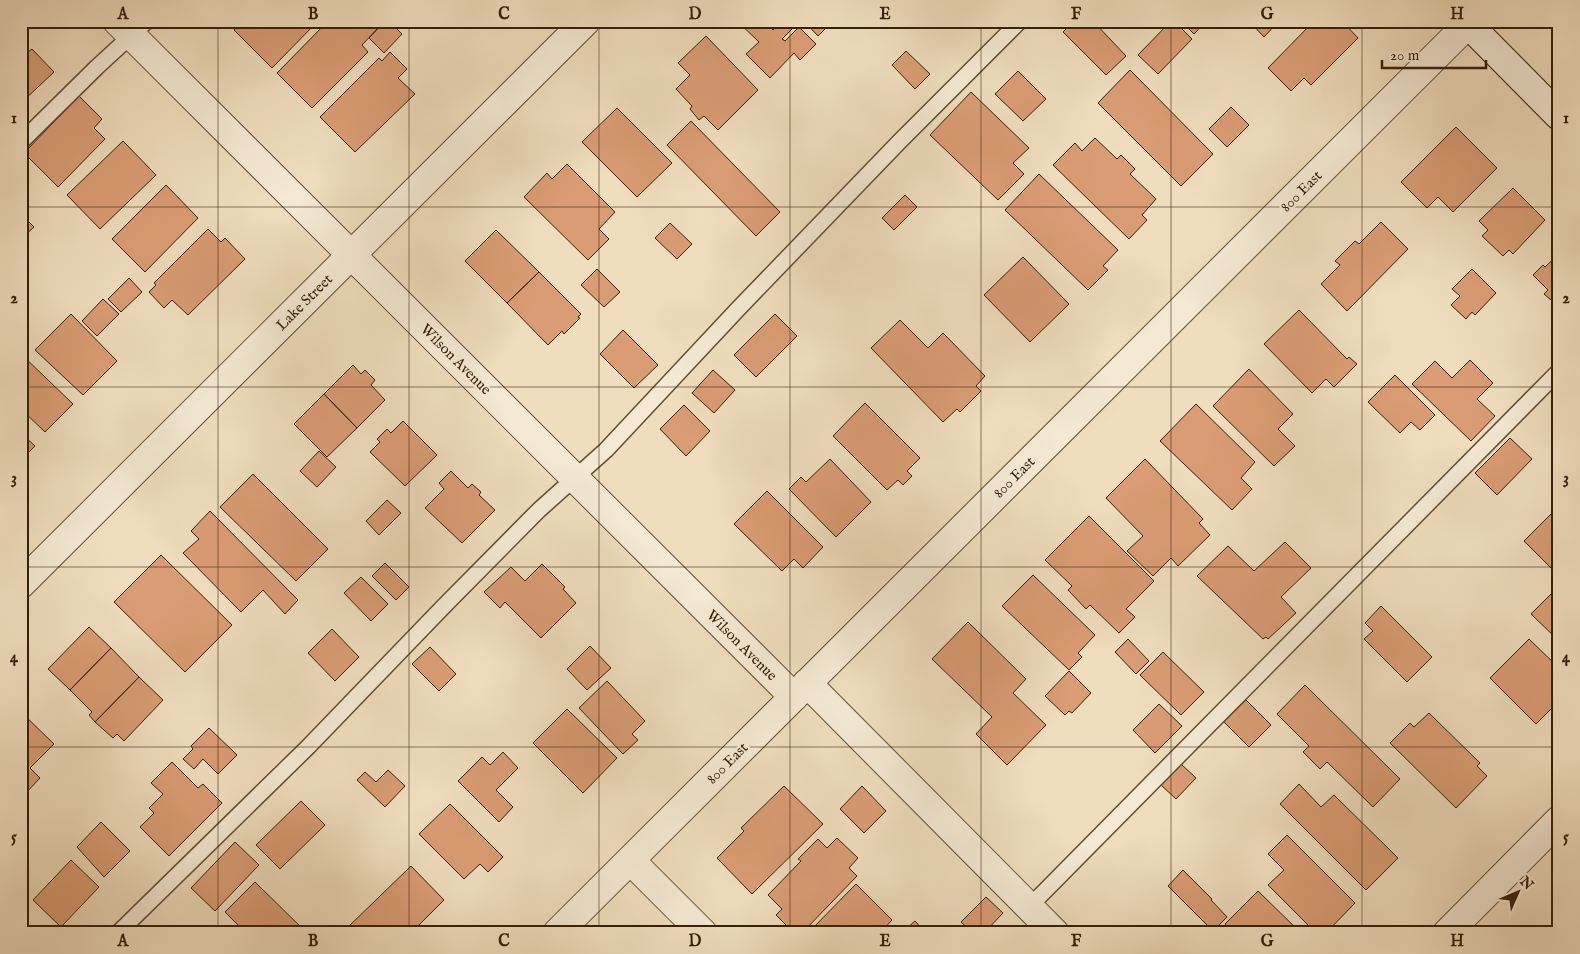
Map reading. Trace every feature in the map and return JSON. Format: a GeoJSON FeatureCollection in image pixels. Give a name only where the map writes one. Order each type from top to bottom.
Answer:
{"type":"FeatureCollection","features":[{"type":"Feature","properties":{"kind":"street","name":"Lake Street"},"geometry":{"type":"LineString","coordinates":[[21,584],[586,21]]}},
{"type":"Feature","properties":{"kind":"street"},"geometry":{"type":"LineString","coordinates":[[1468,22],[1559,116]]}},
{"type":"Feature","properties":{"kind":"street","name":"800 East"},"geometry":{"type":"LineString","coordinates":[[557,933],[1468,22]]}},
{"type":"Feature","properties":{"kind":"street","name":"Wilson Avenue"},"geometry":{"type":"LineString","coordinates":[[132,26],[351,255],[575,478],[1055,933]]}},
{"type":"Feature","properties":{"kind":"street"},"geometry":{"type":"LineString","coordinates":[[1446,933],[1559,820]]}},
{"type":"Feature","properties":{"kind":"street"},"geometry":{"type":"LineString","coordinates":[[630,860],[703,933]]}},
{"type":"Feature","properties":{"kind":"lane"},"geometry":{"type":"LineString","coordinates":[[118,933],[308,747],[532,517],[606,450],[738,309],[1020,21]]}},
{"type":"Feature","properties":{"kind":"lane"},"geometry":{"type":"LineString","coordinates":[[21,142],[97,67],[132,26]]}},
{"type":"Feature","properties":{"kind":"lane"},"geometry":{"type":"LineString","coordinates":[[1029,907],[1559,371]]}},
{"type":"Feature","properties":{"kind":"building"},"geometry":{"type":"Polygon","coordinates":[[[243,21],[318,21],[272,68],[234,30],[243,21]]]}},
{"type":"Feature","properties":{"kind":"building"},"geometry":{"type":"Polygon","coordinates":[[[328,21],[371,21],[378,28],[362,45],[368,52],[312,108],[277,73],[328,21]]]}},
{"type":"Feature","properties":{"kind":"building"},"geometry":{"type":"Polygon","coordinates":[[[385,21],[389,21],[402,34],[384,53],[369,38],[385,21]]]}},
{"type":"Feature","properties":{"kind":"building"},"geometry":{"type":"Polygon","coordinates":[[[737,21],[764,21],[773,30],[782,21],[796,21],[798,23],[782,39],[785,41],[799,27],[816,44],[800,60],[794,53],[770,78],[746,54],[759,42],[737,21]]]}},
{"type":"Feature","properties":{"kind":"building"},"geometry":{"type":"Polygon","coordinates":[[[804,21],[833,21],[818,36],[804,21]]]}},
{"type":"Feature","properties":{"kind":"building"},"geometry":{"type":"Polygon","coordinates":[[[1074,21],[1093,21],[1126,56],[1106,75],[1063,32],[1074,21]]]}},
{"type":"Feature","properties":{"kind":"building"},"geometry":{"type":"Polygon","coordinates":[[[1171,21],[1174,21],[1192,39],[1158,74],[1138,55],[1171,21]]]}},
{"type":"Feature","properties":{"kind":"building"},"geometry":{"type":"Polygon","coordinates":[[[1181,21],[1206,21],[1194,34],[1181,21]]]}},
{"type":"Feature","properties":{"kind":"building"},"geometry":{"type":"Polygon","coordinates":[[[1249,21],[1279,21],[1264,37],[1249,21]]]}},
{"type":"Feature","properties":{"kind":"building"},"geometry":{"type":"Polygon","coordinates":[[[1314,21],[1342,21],[1358,38],[1311,85],[1304,78],[1291,91],[1268,68],[1314,21]]]}},
{"type":"Feature","properties":{"kind":"building"},"geometry":{"type":"Polygon","coordinates":[[[706,36],[758,90],[718,130],[704,116],[699,120],[690,109],[692,106],[676,89],[690,75],[678,63],[706,36]]]}},
{"type":"Feature","properties":{"kind":"building"},"geometry":{"type":"Polygon","coordinates":[[[32,49],[54,72],[21,103],[21,54],[23,56],[32,49]]]}},
{"type":"Feature","properties":{"kind":"building"},"geometry":{"type":"Polygon","coordinates":[[[906,51],[930,74],[915,89],[892,65],[906,51]]]}},
{"type":"Feature","properties":{"kind":"building"},"geometry":{"type":"Polygon","coordinates":[[[390,52],[407,69],[398,78],[415,94],[355,152],[320,117],[379,58],[382,61],[390,52]]]}},
{"type":"Feature","properties":{"kind":"building"},"geometry":{"type":"Polygon","coordinates":[[[1130,70],[1213,154],[1181,186],[1098,103],[1130,70]]]}},
{"type":"Feature","properties":{"kind":"building"},"geometry":{"type":"Polygon","coordinates":[[[1018,71],[1046,99],[1023,121],[995,94],[1018,71]]]}},
{"type":"Feature","properties":{"kind":"building"},"geometry":{"type":"Polygon","coordinates":[[[971,92],[1029,148],[1013,163],[1024,174],[998,200],[930,135],[971,92]]]}},
{"type":"Feature","properties":{"kind":"building"},"geometry":{"type":"Polygon","coordinates":[[[79,96],[102,119],[94,128],[105,139],[58,187],[24,153],[79,96]]]}},
{"type":"Feature","properties":{"kind":"building"},"geometry":{"type":"Polygon","coordinates":[[[1231,107],[1249,125],[1227,147],[1209,129],[1231,107]]]}},
{"type":"Feature","properties":{"kind":"building"},"geometry":{"type":"Polygon","coordinates":[[[617,108],[672,163],[637,197],[582,142],[617,108]]]}},
{"type":"Feature","properties":{"kind":"building"},"geometry":{"type":"Polygon","coordinates":[[[691,121],[780,212],[756,236],[667,145],[691,121]]]}},
{"type":"Feature","properties":{"kind":"building"},"geometry":{"type":"Polygon","coordinates":[[[1456,127],[1497,168],[1453,212],[1438,197],[1427,208],[1401,182],[1456,127]]]}},
{"type":"Feature","properties":{"kind":"building"},"geometry":{"type":"Polygon","coordinates":[[[1095,138],[1117,159],[1121,155],[1135,169],[1130,174],[1156,199],[1142,215],[1147,220],[1129,239],[1053,165],[1075,143],[1082,151],[1095,138]]]}},
{"type":"Feature","properties":{"kind":"building"},"geometry":{"type":"Polygon","coordinates":[[[123,141],[156,175],[100,229],[67,195],[123,141]]]}},
{"type":"Feature","properties":{"kind":"building"},"geometry":{"type":"Polygon","coordinates":[[[567,164],[615,212],[599,229],[609,239],[588,260],[524,197],[547,173],[552,179],[567,164]]]}},
{"type":"Feature","properties":{"kind":"building"},"geometry":{"type":"Polygon","coordinates":[[[1039,174],[1118,250],[1103,266],[1108,270],[1088,290],[1005,210],[1039,174]]]}},
{"type":"Feature","properties":{"kind":"building"},"geometry":{"type":"Polygon","coordinates":[[[166,185],[198,218],[145,272],[112,239],[166,185]]]}},
{"type":"Feature","properties":{"kind":"building"},"geometry":{"type":"Polygon","coordinates":[[[1513,188],[1545,220],[1513,254],[1509,250],[1503,256],[1482,236],[1488,230],[1479,221],[1513,188]]]}},
{"type":"Feature","properties":{"kind":"building"},"geometry":{"type":"Polygon","coordinates":[[[905,195],[917,207],[894,230],[882,218],[905,195]]]}},
{"type":"Feature","properties":{"kind":"building"},"geometry":{"type":"Polygon","coordinates":[[[21,214],[34,227],[21,239],[21,214]]]}},
{"type":"Feature","properties":{"kind":"building"},"geometry":{"type":"Polygon","coordinates":[[[1381,222],[1408,249],[1347,311],[1321,284],[1340,265],[1335,261],[1355,241],[1359,244],[1381,222]]]}},
{"type":"Feature","properties":{"kind":"building"},"geometry":{"type":"Polygon","coordinates":[[[670,223],[692,244],[677,259],[655,238],[670,223]]]}},
{"type":"Feature","properties":{"kind":"building"},"geometry":{"type":"Polygon","coordinates":[[[208,229],[221,242],[225,238],[245,259],[188,315],[172,300],[164,308],[149,292],[156,285],[154,283],[208,229]]]}},
{"type":"Feature","properties":{"kind":"building"},"geometry":{"type":"Polygon","coordinates":[[[496,230],[539,272],[507,303],[465,261],[496,230]]]}},
{"type":"Feature","properties":{"kind":"building"},"geometry":{"type":"Polygon","coordinates":[[[1559,254],[1559,307],[1544,294],[1548,290],[1533,275],[1559,254]]]}},
{"type":"Feature","properties":{"kind":"building"},"geometry":{"type":"Polygon","coordinates":[[[1023,257],[1069,304],[1030,342],[984,295],[1023,257]]]}},
{"type":"Feature","properties":{"kind":"building"},"geometry":{"type":"Polygon","coordinates":[[[597,269],[620,292],[604,307],[581,285],[597,269]]]}},
{"type":"Feature","properties":{"kind":"building"},"geometry":{"type":"Polygon","coordinates":[[[1472,269],[1496,293],[1475,315],[1472,312],[1466,319],[1451,305],[1460,296],[1452,289],[1472,269]]]}},
{"type":"Feature","properties":{"kind":"building"},"geometry":{"type":"Polygon","coordinates":[[[539,272],[581,314],[578,317],[580,318],[564,334],[562,331],[548,345],[507,303],[539,272]]]}},
{"type":"Feature","properties":{"kind":"building"},"geometry":{"type":"Polygon","coordinates":[[[129,278],[142,292],[121,312],[108,299],[129,278]]]}},
{"type":"Feature","properties":{"kind":"building"},"geometry":{"type":"Polygon","coordinates":[[[103,299],[119,314],[97,336],[82,321],[103,299]]]}},
{"type":"Feature","properties":{"kind":"building"},"geometry":{"type":"Polygon","coordinates":[[[1299,310],[1347,359],[1349,357],[1357,364],[1334,387],[1326,379],[1312,393],[1264,344],[1299,310]]]}},
{"type":"Feature","properties":{"kind":"building"},"geometry":{"type":"Polygon","coordinates":[[[71,314],[117,361],[83,395],[35,350],[71,314]]]}},
{"type":"Feature","properties":{"kind":"building"},"geometry":{"type":"Polygon","coordinates":[[[775,314],[797,336],[756,377],[734,355],[775,314]]]}},
{"type":"Feature","properties":{"kind":"building"},"geometry":{"type":"Polygon","coordinates":[[[900,320],[928,348],[943,333],[985,376],[976,386],[981,391],[960,412],[957,409],[943,422],[871,348],[900,320]]]}},
{"type":"Feature","properties":{"kind":"building"},"geometry":{"type":"Polygon","coordinates":[[[623,330],[658,365],[634,388],[600,354],[623,330]]]}},
{"type":"Feature","properties":{"kind":"building"},"geometry":{"type":"Polygon","coordinates":[[[21,354],[73,404],[45,432],[21,409],[21,354]]]}},
{"type":"Feature","properties":{"kind":"building"},"geometry":{"type":"Polygon","coordinates":[[[1470,360],[1493,383],[1477,399],[1495,416],[1471,441],[1412,384],[1435,361],[1452,378],[1470,360]]]}},
{"type":"Feature","properties":{"kind":"building"},"geometry":{"type":"Polygon","coordinates":[[[353,365],[361,374],[365,370],[375,380],[371,385],[385,400],[357,428],[324,394],[353,365]]]}},
{"type":"Feature","properties":{"kind":"building"},"geometry":{"type":"Polygon","coordinates":[[[1249,369],[1293,414],[1278,429],[1295,446],[1274,466],[1213,406],[1249,369]]]}},
{"type":"Feature","properties":{"kind":"building"},"geometry":{"type":"Polygon","coordinates":[[[713,370],[735,390],[714,413],[692,393],[713,370]]]}},
{"type":"Feature","properties":{"kind":"building"},"geometry":{"type":"Polygon","coordinates":[[[1395,375],[1435,415],[1420,430],[1411,422],[1400,433],[1368,402],[1395,375]]]}},
{"type":"Feature","properties":{"kind":"building"},"geometry":{"type":"Polygon","coordinates":[[[324,394],[357,428],[327,457],[294,424],[324,394]]]}},
{"type":"Feature","properties":{"kind":"building"},"geometry":{"type":"Polygon","coordinates":[[[865,403],[920,458],[907,471],[912,476],[903,485],[898,480],[887,490],[833,436],[865,403]]]}},
{"type":"Feature","properties":{"kind":"building"},"geometry":{"type":"Polygon","coordinates":[[[1196,404],[1255,462],[1241,478],[1252,489],[1232,510],[1160,441],[1196,404]]]}},
{"type":"Feature","properties":{"kind":"building"},"geometry":{"type":"Polygon","coordinates":[[[684,405],[710,431],[686,456],[660,429],[684,405]]]}},
{"type":"Feature","properties":{"kind":"building"},"geometry":{"type":"Polygon","coordinates":[[[403,421],[437,455],[405,486],[370,452],[380,442],[377,439],[387,429],[391,433],[403,421]]]}},
{"type":"Feature","properties":{"kind":"building"},"geometry":{"type":"Polygon","coordinates":[[[21,433],[35,446],[21,460],[21,433]]]}},
{"type":"Feature","properties":{"kind":"building"},"geometry":{"type":"Polygon","coordinates":[[[1510,438],[1532,459],[1497,495],[1475,473],[1510,438]]]}},
{"type":"Feature","properties":{"kind":"building"},"geometry":{"type":"Polygon","coordinates":[[[319,451],[336,467],[317,487],[300,471],[319,451]]]}},
{"type":"Feature","properties":{"kind":"building"},"geometry":{"type":"Polygon","coordinates":[[[830,459],[871,502],[836,537],[789,489],[801,477],[806,482],[830,459]]]}},
{"type":"Feature","properties":{"kind":"building"},"geometry":{"type":"Polygon","coordinates":[[[1145,459],[1203,519],[1199,523],[1210,535],[1178,566],[1171,558],[1153,576],[1127,551],[1143,536],[1106,498],[1145,459]]]}},
{"type":"Feature","properties":{"kind":"building"},"geometry":{"type":"Polygon","coordinates":[[[451,471],[468,488],[472,484],[481,492],[479,495],[495,510],[462,543],[425,508],[444,489],[439,483],[451,471]]]}},
{"type":"Feature","properties":{"kind":"building"},"geometry":{"type":"Polygon","coordinates":[[[253,474],[328,549],[296,581],[220,507],[253,474]]]}},
{"type":"Feature","properties":{"kind":"building"},"geometry":{"type":"Polygon","coordinates":[[[767,491],[823,547],[803,568],[794,559],[782,571],[734,524],[767,491]]]}},
{"type":"Feature","properties":{"kind":"building"},"geometry":{"type":"Polygon","coordinates":[[[387,500],[401,513],[379,535],[366,521],[387,500]]]}},
{"type":"Feature","properties":{"kind":"building"},"geometry":{"type":"Polygon","coordinates":[[[1559,506],[1559,576],[1524,541],[1559,506]]]}},
{"type":"Feature","properties":{"kind":"building"},"geometry":{"type":"Polygon","coordinates":[[[210,511],[298,600],[285,614],[263,590],[241,612],[183,553],[199,539],[191,531],[210,511]]]}},
{"type":"Feature","properties":{"kind":"building"},"geometry":{"type":"Polygon","coordinates":[[[1089,516],[1154,581],[1126,609],[1135,617],[1119,633],[1090,605],[1086,609],[1068,590],[1072,586],[1045,560],[1089,516]]]}},
{"type":"Feature","properties":{"kind":"building"},"geometry":{"type":"Polygon","coordinates":[[[1285,542],[1311,568],[1281,597],[1296,613],[1268,639],[1266,637],[1263,639],[1197,576],[1228,546],[1254,571],[1285,542]]]}},
{"type":"Feature","properties":{"kind":"building"},"geometry":{"type":"Polygon","coordinates":[[[161,555],[232,625],[185,672],[114,602],[161,555]]]}},
{"type":"Feature","properties":{"kind":"building"},"geometry":{"type":"Polygon","coordinates":[[[385,563],[409,587],[396,600],[372,576],[385,563]]]}},
{"type":"Feature","properties":{"kind":"building"},"geometry":{"type":"Polygon","coordinates":[[[542,564],[565,587],[563,589],[576,603],[541,638],[505,602],[500,608],[484,592],[511,567],[525,581],[542,564]]]}},
{"type":"Feature","properties":{"kind":"building"},"geometry":{"type":"Polygon","coordinates":[[[1033,575],[1095,635],[1078,653],[1082,657],[1069,670],[1002,606],[1033,575]]]}},
{"type":"Feature","properties":{"kind":"building"},"geometry":{"type":"Polygon","coordinates":[[[361,577],[388,604],[371,621],[344,593],[361,577]]]}},
{"type":"Feature","properties":{"kind":"building"},"geometry":{"type":"Polygon","coordinates":[[[1559,586],[1559,641],[1531,614],[1559,586]]]}},
{"type":"Feature","properties":{"kind":"building"},"geometry":{"type":"Polygon","coordinates":[[[1381,606],[1432,657],[1407,682],[1364,639],[1373,631],[1365,623],[1381,606]]]}},
{"type":"Feature","properties":{"kind":"building"},"geometry":{"type":"Polygon","coordinates":[[[968,622],[1026,679],[1013,693],[1046,725],[1007,765],[976,734],[992,717],[932,659],[968,622]]]}},
{"type":"Feature","properties":{"kind":"building"},"geometry":{"type":"Polygon","coordinates":[[[89,627],[111,648],[70,690],[48,669],[89,627]]]}},
{"type":"Feature","properties":{"kind":"building"},"geometry":{"type":"Polygon","coordinates":[[[332,629],[359,657],[335,681],[308,653],[332,629]]]}},
{"type":"Feature","properties":{"kind":"building"},"geometry":{"type":"Polygon","coordinates":[[[1128,639],[1149,661],[1136,674],[1115,652],[1128,639]]]}},
{"type":"Feature","properties":{"kind":"building"},"geometry":{"type":"Polygon","coordinates":[[[1529,639],[1559,668],[1559,701],[1536,724],[1490,678],[1529,639]]]}},
{"type":"Feature","properties":{"kind":"building"},"geometry":{"type":"Polygon","coordinates":[[[590,646],[611,668],[587,690],[567,669],[590,646]]]}},
{"type":"Feature","properties":{"kind":"building"},"geometry":{"type":"Polygon","coordinates":[[[430,647],[456,674],[439,691],[412,664],[430,647]]]}},
{"type":"Feature","properties":{"kind":"building"},"geometry":{"type":"Polygon","coordinates":[[[111,648],[139,677],[95,722],[89,715],[92,712],[70,690],[111,648]]]}},
{"type":"Feature","properties":{"kind":"building"},"geometry":{"type":"Polygon","coordinates":[[[1163,652],[1204,692],[1181,715],[1140,675],[1163,652]]]}},
{"type":"Feature","properties":{"kind":"building"},"geometry":{"type":"Polygon","coordinates":[[[1069,671],[1091,693],[1072,713],[1069,711],[1065,715],[1045,696],[1069,671]]]}},
{"type":"Feature","properties":{"kind":"building"},"geometry":{"type":"Polygon","coordinates":[[[139,677],[163,700],[124,741],[117,734],[113,738],[95,722],[139,677]]]}},
{"type":"Feature","properties":{"kind":"building"},"geometry":{"type":"Polygon","coordinates":[[[607,681],[645,721],[632,734],[638,740],[623,754],[579,708],[607,681]]]}},
{"type":"Feature","properties":{"kind":"building"},"geometry":{"type":"Polygon","coordinates":[[[1305,685],[1400,779],[1373,807],[1327,762],[1320,769],[1303,752],[1309,746],[1277,714],[1305,685]]]}},
{"type":"Feature","properties":{"kind":"building"},"geometry":{"type":"Polygon","coordinates":[[[1246,700],[1271,725],[1249,747],[1224,722],[1246,700]]]}},
{"type":"Feature","properties":{"kind":"building"},"geometry":{"type":"Polygon","coordinates":[[[1159,704],[1182,726],[1155,753],[1133,730],[1159,704]]]}},
{"type":"Feature","properties":{"kind":"building"},"geometry":{"type":"Polygon","coordinates":[[[567,709],[617,758],[583,793],[533,743],[567,709]]]}},
{"type":"Feature","properties":{"kind":"building"},"geometry":{"type":"Polygon","coordinates":[[[21,712],[54,744],[30,768],[40,778],[24,795],[21,792],[21,712]]]}},
{"type":"Feature","properties":{"kind":"building"},"geometry":{"type":"Polygon","coordinates":[[[1429,713],[1480,763],[1477,766],[1487,776],[1456,808],[1390,743],[1410,723],[1414,727],[1429,713]]]}},
{"type":"Feature","properties":{"kind":"building"},"geometry":{"type":"Polygon","coordinates":[[[209,728],[237,755],[218,774],[203,759],[194,769],[183,759],[193,749],[191,746],[209,728]]]}},
{"type":"Feature","properties":{"kind":"building"},"geometry":{"type":"Polygon","coordinates":[[[503,752],[518,768],[496,790],[513,807],[499,822],[458,781],[482,757],[490,765],[503,752]]]}},
{"type":"Feature","properties":{"kind":"building"},"geometry":{"type":"Polygon","coordinates":[[[172,762],[198,788],[203,784],[222,803],[169,856],[140,827],[154,813],[149,808],[163,794],[151,783],[172,762]]]}},
{"type":"Feature","properties":{"kind":"building"},"geometry":{"type":"Polygon","coordinates":[[[1181,764],[1196,778],[1176,799],[1161,785],[1181,764]]]}},
{"type":"Feature","properties":{"kind":"building"},"geometry":{"type":"Polygon","coordinates":[[[388,770],[405,786],[385,807],[357,780],[365,772],[376,782],[388,770]]]}},
{"type":"Feature","properties":{"kind":"building"},"geometry":{"type":"Polygon","coordinates":[[[1299,784],[1321,807],[1334,795],[1398,858],[1366,890],[1280,804],[1299,784]]]}},
{"type":"Feature","properties":{"kind":"building"},"geometry":{"type":"Polygon","coordinates":[[[784,786],[823,824],[752,894],[717,858],[744,831],[741,828],[784,786]]]}},
{"type":"Feature","properties":{"kind":"building"},"geometry":{"type":"Polygon","coordinates":[[[862,786],[886,811],[864,833],[840,809],[862,786]]]}},
{"type":"Feature","properties":{"kind":"building"},"geometry":{"type":"Polygon","coordinates":[[[301,801],[325,825],[280,869],[256,845],[301,801]]]}},
{"type":"Feature","properties":{"kind":"building"},"geometry":{"type":"Polygon","coordinates":[[[450,804],[503,857],[488,872],[480,864],[464,879],[419,834],[450,804]]]}},
{"type":"Feature","properties":{"kind":"building"},"geometry":{"type":"Polygon","coordinates":[[[101,822],[130,851],[104,877],[77,847],[101,822]]]}},
{"type":"Feature","properties":{"kind":"building"},"geometry":{"type":"Polygon","coordinates":[[[1287,835],[1355,903],[1326,933],[1316,933],[1268,885],[1284,870],[1268,854],[1287,835]]]}},
{"type":"Feature","properties":{"kind":"building"},"geometry":{"type":"Polygon","coordinates":[[[837,838],[858,858],[849,868],[857,876],[802,933],[794,933],[776,915],[782,909],[768,895],[801,861],[798,859],[818,839],[827,848],[837,838]]]}},
{"type":"Feature","properties":{"kind":"building"},"geometry":{"type":"Polygon","coordinates":[[[235,842],[259,865],[215,911],[191,888],[235,842]]]}},
{"type":"Feature","properties":{"kind":"building"},"geometry":{"type":"Polygon","coordinates":[[[71,860],[99,887],[61,927],[33,900],[71,860]]]}},
{"type":"Feature","properties":{"kind":"building"},"geometry":{"type":"Polygon","coordinates":[[[411,866],[444,900],[419,925],[424,930],[422,933],[352,933],[347,928],[411,866]]]}},
{"type":"Feature","properties":{"kind":"building"},"geometry":{"type":"Polygon","coordinates":[[[1183,870],[1227,917],[1213,931],[1168,886],[1183,870]]]}},
{"type":"Feature","properties":{"kind":"building"},"geometry":{"type":"Polygon","coordinates":[[[255,882],[307,933],[246,933],[225,912],[255,882]]]}},
{"type":"Feature","properties":{"kind":"building"},"geometry":{"type":"Polygon","coordinates":[[[856,884],[892,920],[880,933],[808,933],[856,884]]]}},
{"type":"Feature","properties":{"kind":"building"},"geometry":{"type":"Polygon","coordinates":[[[1258,891],[1301,933],[1234,933],[1225,924],[1258,891]]]}},
{"type":"Feature","properties":{"kind":"building"},"geometry":{"type":"Polygon","coordinates":[[[986,897],[1003,913],[984,933],[973,933],[961,922],[986,897]]]}},
{"type":"Feature","properties":{"kind":"building"},"geometry":{"type":"Polygon","coordinates":[[[915,921],[926,933],[897,933],[904,925],[907,928],[915,921]]]}}]}
